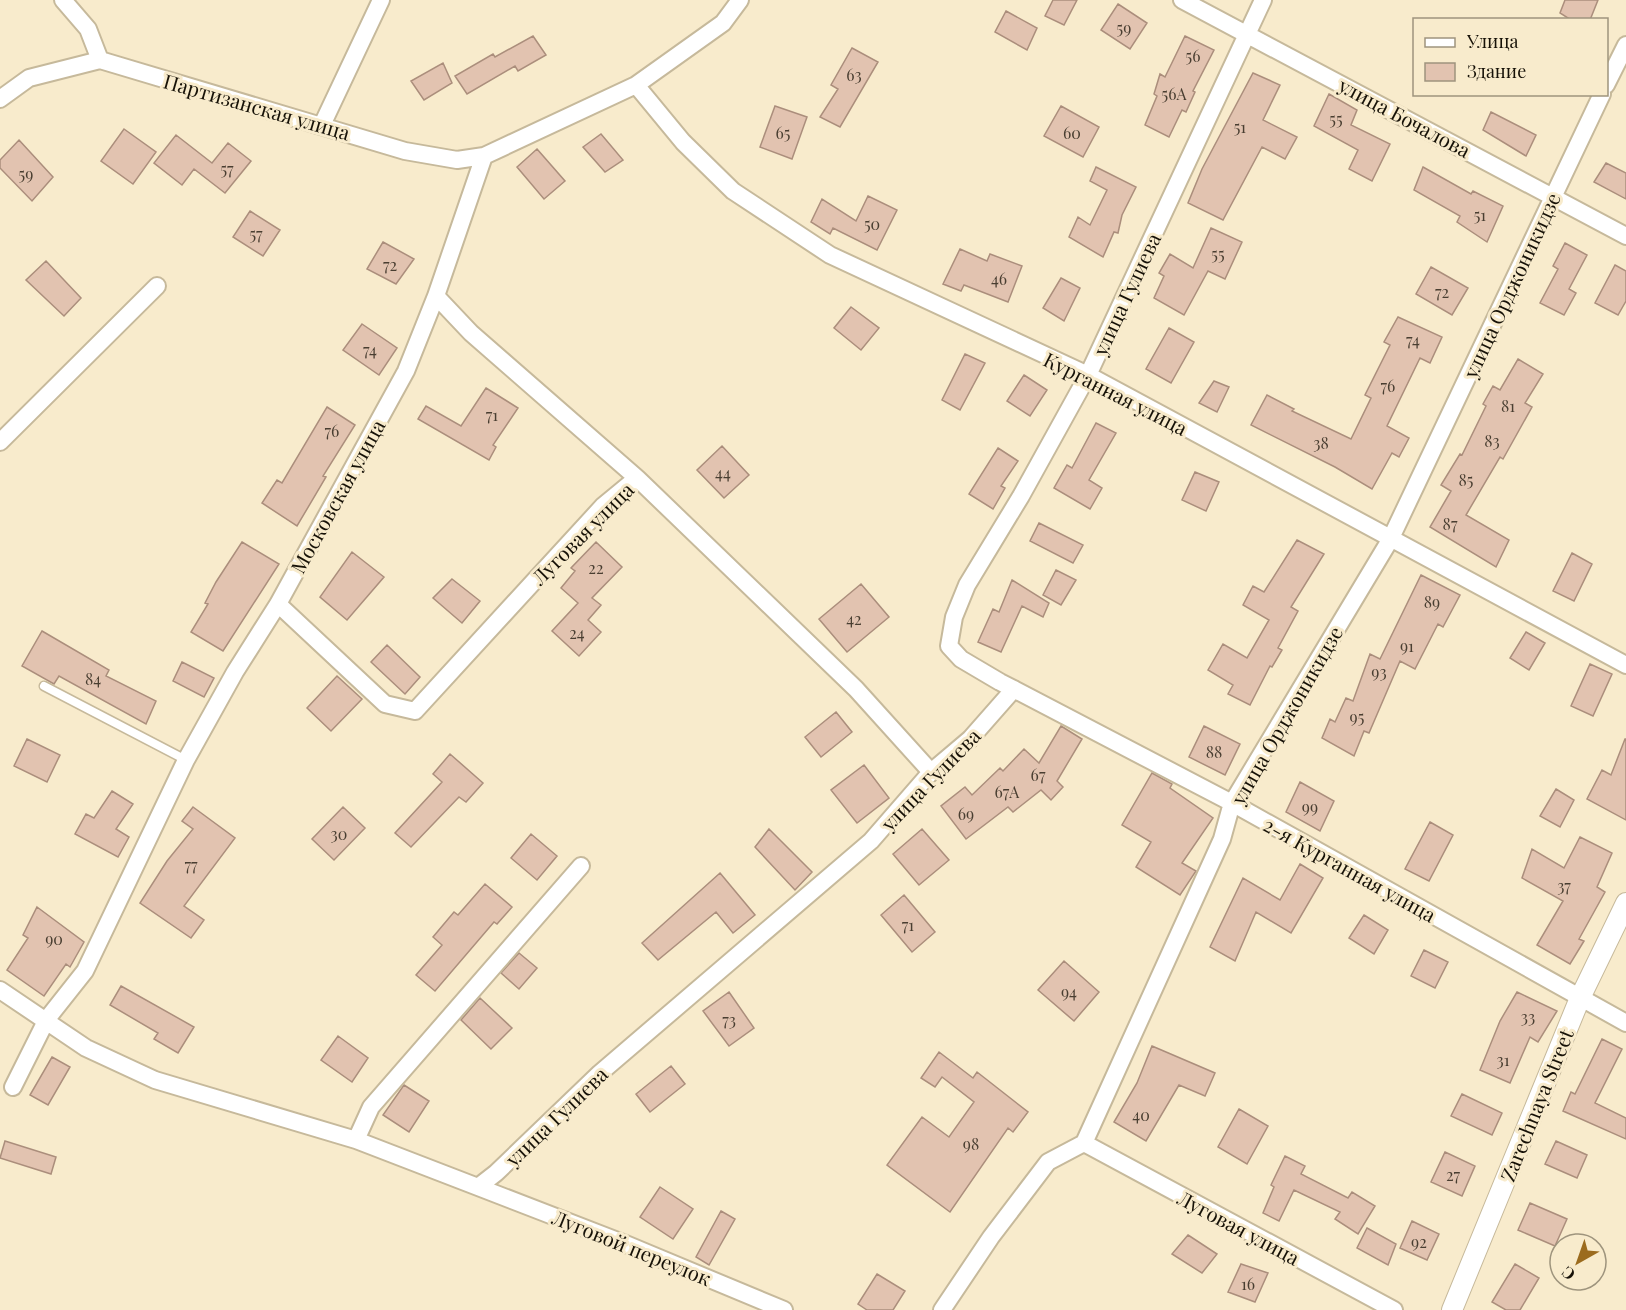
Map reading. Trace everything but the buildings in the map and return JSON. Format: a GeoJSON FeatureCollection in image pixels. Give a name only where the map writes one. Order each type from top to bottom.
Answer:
{"type":"FeatureCollection","features":[{"type":"Feature","properties":{"kind":"street"},"geometry":{"type":"LineString","coordinates":[[0,99],[29,78],[100,60],[88,29],[63,0]]}},
{"type":"Feature","properties":{"kind":"street"},"geometry":{"type":"LineString","coordinates":[[322,125],[381,0]]}},
{"type":"Feature","properties":{"kind":"street"},"geometry":{"type":"LineString","coordinates":[[483,156],[636,85],[723,23],[740,0]]}},
{"type":"Feature","properties":{"kind":"street","name":"улица Бочалова"},"geometry":{"type":"LineString","coordinates":[[1182,0],[1553,195],[1626,236]]}},
{"type":"Feature","properties":{"kind":"street","name":"улица Гулиева"},"geometry":{"type":"LineString","coordinates":[[949,646],[954,617],[968,585],[1022,496],[1088,375],[1263,0]]}},
{"type":"Feature","properties":{"kind":"street"},"geometry":{"type":"LineString","coordinates":[[1608,81],[1626,45]]}},
{"type":"Feature","properties":{"kind":"street","name":"Партизанская улица"},"geometry":{"type":"LineString","coordinates":[[100,60],[405,150],[457,160],[483,156]]}},
{"type":"Feature","properties":{"kind":"street","name":"Курганная улица"},"geometry":{"type":"LineString","coordinates":[[636,85],[683,142],[733,191],[830,255],[1088,375],[1390,540],[1626,665]]}},
{"type":"Feature","properties":{"kind":"street","name":"улица Орджоникидзе"},"geometry":{"type":"LineString","coordinates":[[1084,1143],[1222,839],[1232,803],[1390,540],[1601,96]]}},
{"type":"Feature","properties":{"kind":"street","name":"Московская улица"},"geometry":{"type":"LineString","coordinates":[[12,1087],[47,1019],[84,971],[186,760],[235,672],[278,604],[406,371],[436,296],[483,156]]}},
{"type":"Feature","properties":{"kind":"street"},"geometry":{"type":"LineString","coordinates":[[0,442],[157,286]]}},
{"type":"Feature","properties":{"kind":"street"},"geometry":{"type":"LineString","coordinates":[[436,296],[471,333],[637,478]]}},
{"type":"Feature","properties":{"kind":"street","name":"Луговая улица"},"geometry":{"type":"LineString","coordinates":[[278,604],[385,704],[415,711],[603,506],[637,478],[856,689],[931,772]]}},
{"type":"Feature","properties":{"kind":"street","name":"2-я Курганная улица"},"geometry":{"type":"LineString","coordinates":[[949,646],[961,659],[1014,689],[1232,803],[1626,1023]]}},
{"type":"Feature","properties":{"kind":"street","name":"улица Гулиева"},"geometry":{"type":"LineString","coordinates":[[478,1187],[496,1173],[600,1073],[871,841],[931,772],[970,739],[1014,689]]}},
{"type":"Feature","properties":{"kind":"street"},"geometry":{"type":"LineString","coordinates":[[356,1140],[371,1107],[581,866]]}},
{"type":"Feature","properties":{"kind":"street","name":"Zarechnaya Street"},"geometry":{"type":"LineString","coordinates":[[1452,1310],[1580,998],[1626,903]]}},
{"type":"Feature","properties":{"kind":"street"},"geometry":{"type":"LineString","coordinates":[[0,990],[47,1019],[86,1048],[155,1080],[356,1140],[478,1187]]}},
{"type":"Feature","properties":{"kind":"street"},"geometry":{"type":"LineString","coordinates":[[942,1310],[991,1237],[1048,1162],[1084,1143]]}},
{"type":"Feature","properties":{"kind":"street","name":"Луговая улица"},"geometry":{"type":"LineString","coordinates":[[1084,1143],[1394,1310]]}},
{"type":"Feature","properties":{"kind":"street","name":"Луговой переулок"},"geometry":{"type":"LineString","coordinates":[[478,1187],[623,1243],[784,1310]]}},
{"type":"Feature","properties":{"kind":"lane"},"geometry":{"type":"LineString","coordinates":[[44,686],[186,760]]}}]}
